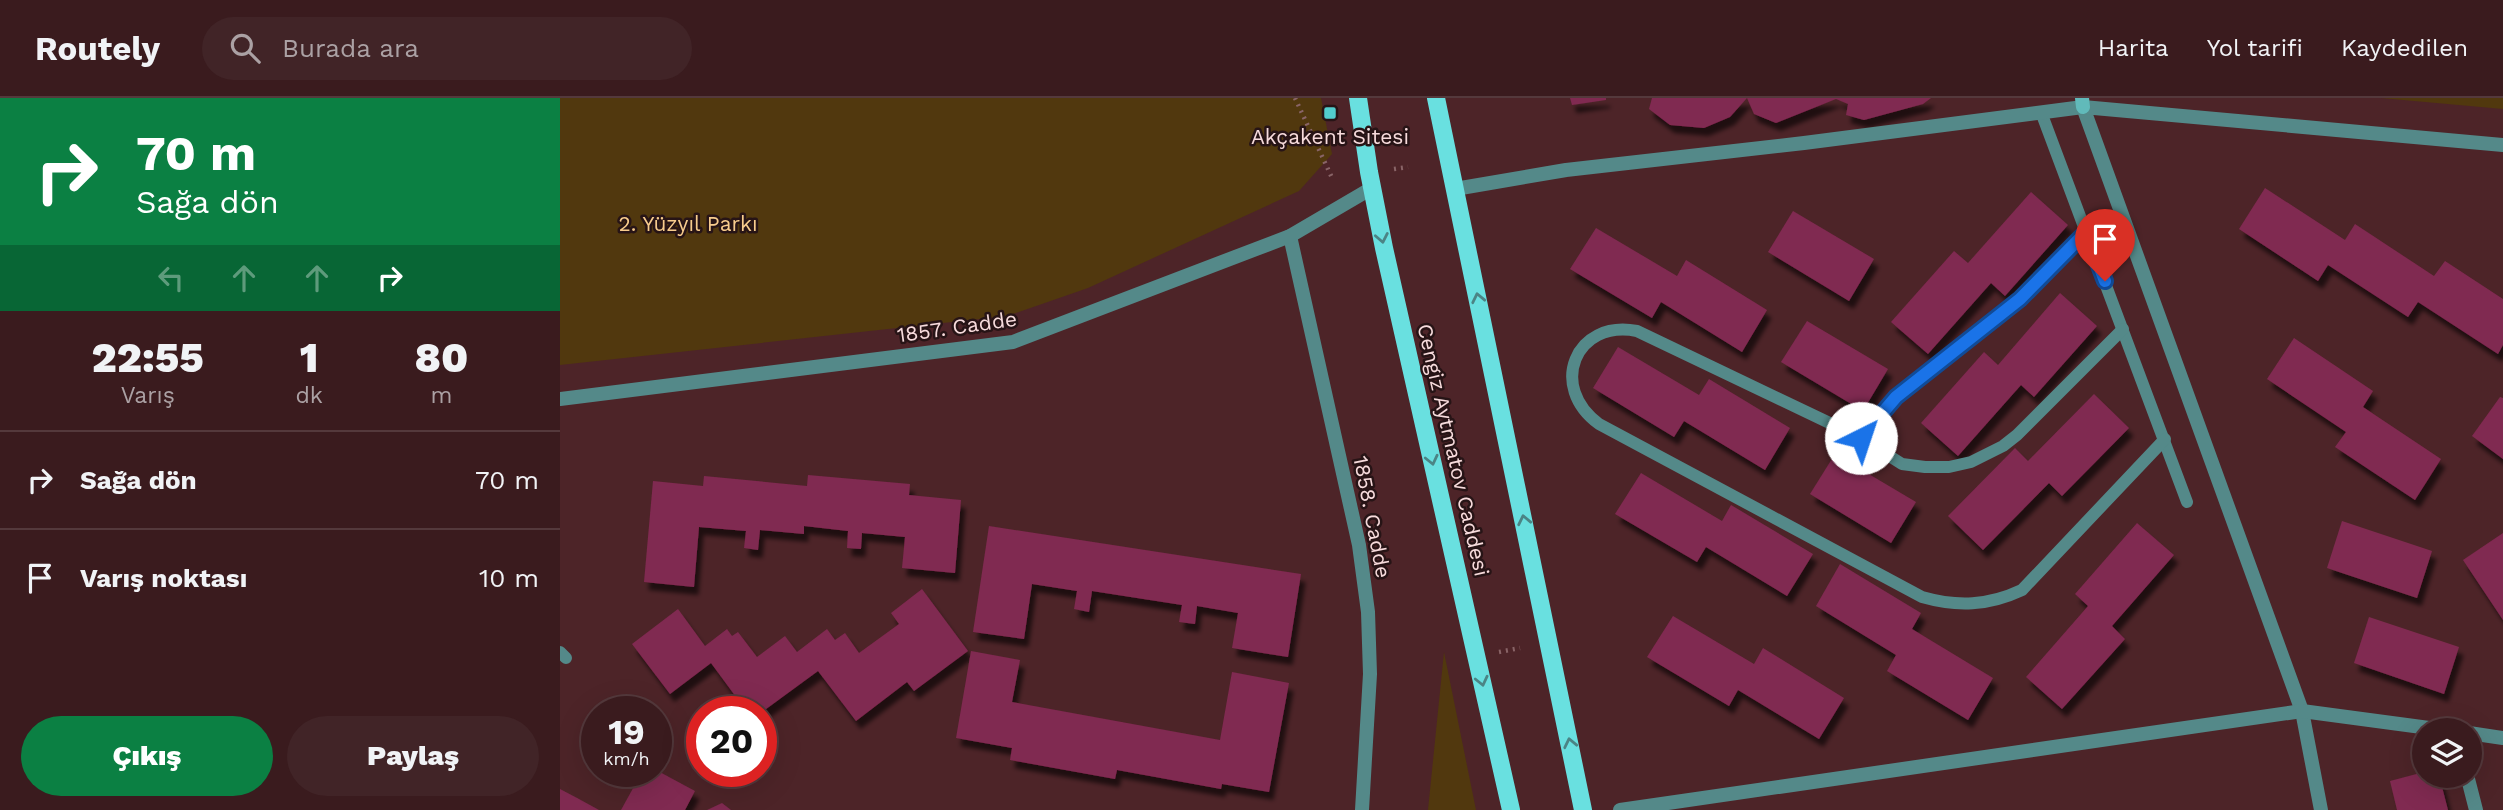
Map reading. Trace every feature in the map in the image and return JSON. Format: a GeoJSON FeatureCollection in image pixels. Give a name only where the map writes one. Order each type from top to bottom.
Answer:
{"type":"FeatureCollection","features":[{"type":"Feature","properties":{"kind":"main road","name":"Cengiz Aytmatov Caddesi"},"geometry":{"type":"LineString","coordinates":[[1358,98],[1372,188],[1511,810]]}},
{"type":"Feature","properties":{"kind":"main road"},"geometry":{"type":"LineString","coordinates":[[1436,98],[1583,810]]}},
{"type":"Feature","properties":{"kind":"street"},"geometry":{"type":"LineString","coordinates":[[1455,189],[1566,170],[1804,144],[2041,112],[2083,102],[2503,145]]}},
{"type":"Feature","properties":{"kind":"street"},"geometry":{"type":"LineString","coordinates":[[2083,102],[2302,711],[2321,810]]}},
{"type":"Feature","properties":{"kind":"street","name":"1857. Cadde"},"geometry":{"type":"LineString","coordinates":[[560,399],[1013,342],[1290,236],[1372,188]]}},
{"type":"Feature","properties":{"kind":"street","name":"1858. Cadde"},"geometry":{"type":"LineString","coordinates":[[1290,236],[1359,545],[1368,612],[1370,674],[1362,810]]}},
{"type":"Feature","properties":{"kind":"street"},"geometry":{"type":"LineString","coordinates":[[1620,810],[2302,711],[2412,726]]}},
{"type":"Feature","properties":{"kind":"street"},"geometry":{"type":"LineString","coordinates":[[2482,735],[2503,738]]}},
{"type":"Feature","properties":{"kind":"street"},"geometry":{"type":"LineString","coordinates":[[2470,788],[2476,810]]}},
{"type":"Feature","properties":{"kind":"lane"},"geometry":{"type":"LineString","coordinates":[[2041,112],[2187,502]]}},
{"type":"Feature","properties":{"kind":"lane"},"geometry":{"type":"LineString","coordinates":[[1861,438],[1896,397],[2020,299],[2086,232]]}},
{"type":"Feature","properties":{"kind":"lane"},"geometry":{"type":"LineString","coordinates":[[2123,330],[2017,435],[1987,455],[1948,467],[1902,464],[1861,438],[1637,331],[1623,328],[1596,335],[1584,345],[1573,369],[1574,395],[1589,416],[1599,424],[1922,597],[1957,604],[1993,601],[2022,590],[2165,439]]}},
{"type":"Feature","properties":{"kind":"path"},"geometry":{"type":"LineString","coordinates":[[1295,98],[1334,180]]}},
{"type":"Feature","properties":{"kind":"path"},"geometry":{"type":"LineString","coordinates":[[1394,169],[1408,167]]}},
{"type":"Feature","properties":{"kind":"path"},"geometry":{"type":"LineString","coordinates":[[1499,652],[1520,648]]}},
{"type":"Feature","properties":{"kind":"green space","name":"2. Yüzyıl Parkı"},"geometry":{"type":"Polygon","coordinates":[[[560,98],[1321,98],[1332,154],[1299,191],[1088,288],[1007,316],[560,365],[560,98]]]}},
{"type":"Feature","properties":{"kind":"green space"},"geometry":{"type":"Polygon","coordinates":[[[2381,98],[2503,98],[2503,109],[2381,98]]]}},
{"type":"Feature","properties":{"kind":"green space"},"geometry":{"type":"Polygon","coordinates":[[[1444,652],[1476,810],[1428,810],[1444,652]]]}},
{"type":"Feature","properties":{"kind":"building"},"geometry":{"type":"Polygon","coordinates":[[[1570,98],[1606,98],[1606,100],[1572,105],[1570,98]]]}},
{"type":"Feature","properties":{"kind":"building"},"geometry":{"type":"Polygon","coordinates":[[[1652,98],[1747,98],[1730,117],[1704,128],[1670,125],[1649,109],[1652,98]]]}},
{"type":"Feature","properties":{"kind":"building"},"geometry":{"type":"Polygon","coordinates":[[[1747,98],[1931,98],[1923,104],[1864,120],[1846,115],[1848,104],[1836,99],[1776,123],[1754,114],[1747,98]]]}},
{"type":"Feature","properties":{"kind":"building"},"geometry":{"type":"Polygon","coordinates":[[[2265,188],[2345,240],[2355,224],[2434,276],[2445,261],[2503,299],[2503,345],[2498,354],[2418,302],[2408,317],[2328,265],[2318,281],[2239,229],[2265,188]]]}},
{"type":"Feature","properties":{"kind":"building"},"geometry":{"type":"Polygon","coordinates":[[[2031,192],[2068,225],[2005,296],[1991,283],[1928,354],[1891,322],[1954,251],[1968,263],[2031,192]]]}},
{"type":"Feature","properties":{"kind":"building"},"geometry":{"type":"Polygon","coordinates":[[[1793,211],[1874,259],[1849,301],[1768,252],[1793,211]]]}},
{"type":"Feature","properties":{"kind":"building"},"geometry":{"type":"Polygon","coordinates":[[[1596,228],[1677,276],[1686,260],[1767,310],[1742,352],[1661,302],[1652,318],[1570,269],[1596,228]]]}},
{"type":"Feature","properties":{"kind":"building"},"geometry":{"type":"Polygon","coordinates":[[[2060,293],[2097,326],[2034,397],[2021,385],[1958,456],[1921,423],[1984,352],[1998,365],[2060,293]]]}},
{"type":"Feature","properties":{"kind":"building"},"geometry":{"type":"Polygon","coordinates":[[[1807,321],[1888,369],[1863,411],[1781,362],[1807,321]]]}},
{"type":"Feature","properties":{"kind":"building"},"geometry":{"type":"Polygon","coordinates":[[[2294,338],[2373,391],[2363,407],[2441,459],[2415,500],[2335,447],[2346,432],[2267,379],[2294,338]]]}},
{"type":"Feature","properties":{"kind":"building"},"geometry":{"type":"Polygon","coordinates":[[[1618,347],[1699,395],[1709,379],[1790,428],[1765,470],[1684,421],[1674,437],[1593,388],[1618,347]]]}},
{"type":"Feature","properties":{"kind":"building"},"geometry":{"type":"Polygon","coordinates":[[[2094,394],[2129,428],[2062,496],[2049,483],[1983,550],[1948,516],[2015,448],[2028,461],[2094,394]]]}},
{"type":"Feature","properties":{"kind":"building"},"geometry":{"type":"Polygon","coordinates":[[[2500,397],[2503,398],[2503,459],[2472,436],[2500,397]]]}},
{"type":"Feature","properties":{"kind":"building"},"geometry":{"type":"Polygon","coordinates":[[[1835,454],[1916,502],[1891,543],[1810,494],[1835,454]]]}},
{"type":"Feature","properties":{"kind":"building"},"geometry":{"type":"Polygon","coordinates":[[[1641,473],[1722,521],[1731,505],[1813,554],[1787,596],[1706,547],[1697,562],[1615,514],[1641,473]]]}},
{"type":"Feature","properties":{"kind":"building"},"geometry":{"type":"Polygon","coordinates":[[[808,475],[910,484],[909,495],[961,500],[955,573],[902,568],[905,537],[862,533],[861,549],[847,548],[848,531],[804,526],[804,534],[760,530],[758,550],[744,548],[746,531],[699,527],[694,587],[644,582],[653,481],[703,486],[704,476],[807,486],[808,475]]]}},
{"type":"Feature","properties":{"kind":"building"},"geometry":{"type":"Polygon","coordinates":[[[2342,521],[2432,551],[2417,598],[2327,568],[2342,521]]]}},
{"type":"Feature","properties":{"kind":"building"},"geometry":{"type":"Polygon","coordinates":[[[2137,523],[2174,555],[2112,626],[2125,639],[2062,709],[2026,677],[2088,606],[2075,594],[2137,523]]]}},
{"type":"Feature","properties":{"kind":"building"},"geometry":{"type":"Polygon","coordinates":[[[989,526],[1301,574],[1288,657],[1232,648],[1238,613],[1197,606],[1195,624],[1179,622],[1182,605],[1092,591],[1089,612],[1074,609],[1077,591],[1032,584],[1024,639],[973,632],[989,526]]]}},
{"type":"Feature","properties":{"kind":"building"},"geometry":{"type":"Polygon","coordinates":[[[2503,533],[2503,620],[2463,560],[2503,533]]]}},
{"type":"Feature","properties":{"kind":"building"},"geometry":{"type":"Polygon","coordinates":[[[1840,564],[1921,613],[1912,629],[1993,678],[1968,720],[1887,671],[1896,655],[1816,606],[1840,564]]]}},
{"type":"Feature","properties":{"kind":"building"},"geometry":{"type":"Polygon","coordinates":[[[922,589],[968,651],[914,691],[907,682],[856,721],[818,671],[777,701],[777,696],[735,696],[711,663],[670,694],[632,644],[678,609],[705,646],[727,629],[732,636],[738,632],[757,657],[785,636],[797,652],[827,629],[835,640],[845,633],[859,653],[899,624],[891,613],[922,589]]]}},
{"type":"Feature","properties":{"kind":"building"},"geometry":{"type":"Polygon","coordinates":[[[1673,616],[1754,664],[1763,648],[1844,698],[1819,739],[1738,690],[1729,706],[1647,657],[1673,616]]]}},
{"type":"Feature","properties":{"kind":"building"},"geometry":{"type":"Polygon","coordinates":[[[2369,617],[2459,647],[2444,694],[2354,663],[2369,617]]]}},
{"type":"Feature","properties":{"kind":"building"},"geometry":{"type":"Polygon","coordinates":[[[971,651],[1020,660],[1012,702],[1220,740],[1232,672],[1289,683],[1269,792],[1222,784],[1221,789],[1117,770],[1115,779],[1010,760],[1012,748],[956,738],[971,651]]]}},
{"type":"Feature","properties":{"kind":"building"},"geometry":{"type":"Polygon","coordinates":[[[2412,775],[2412,788],[2442,788],[2448,810],[2397,810],[2390,781],[2412,775]]]}},
{"type":"Feature","properties":{"kind":"building"},"geometry":{"type":"Polygon","coordinates":[[[672,779],[695,791],[685,810],[621,810],[634,787],[672,787],[672,779]]]}},
{"type":"Feature","properties":{"kind":"building"},"geometry":{"type":"Polygon","coordinates":[[[560,789],[579,799],[599,810],[560,810],[560,789]]]}},
{"type":"Feature","properties":{"kind":"building"},"geometry":{"type":"Polygon","coordinates":[[[722,803],[731,810],[707,810],[722,803]]]}},
{"type":"Feature","properties":{"kind":"place","name":"Akçakent Sitesi"},"geometry":{"type":"Point","coordinates":[1330,113]}},
{"type":"Feature","properties":{"kind":"route"},"geometry":{"type":"LineString","coordinates":[[1861,438],[1896,397],[2020,299],[2086,232],[2105,281]]}}]}
